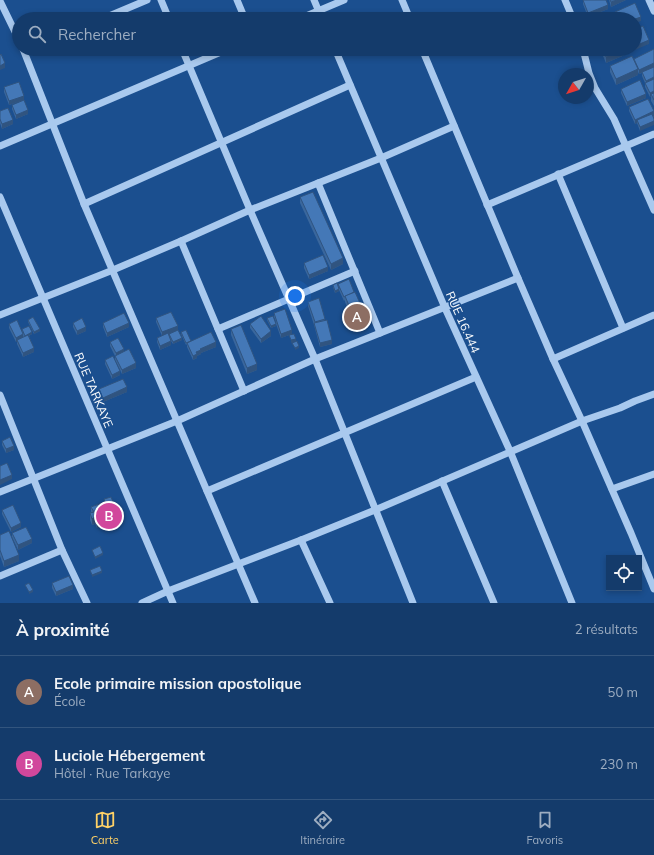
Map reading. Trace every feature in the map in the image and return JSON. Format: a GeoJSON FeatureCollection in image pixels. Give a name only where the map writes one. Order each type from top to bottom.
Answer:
{"type":"FeatureCollection","features":[{"type":"Feature","properties":{"kind":"street"},"geometry":{"type":"LineString","coordinates":[[119,12],[147,0]]}},
{"type":"Feature","properties":{"kind":"street"},"geometry":{"type":"LineString","coordinates":[[161,0],[166,12]]}},
{"type":"Feature","properties":{"kind":"street"},"geometry":{"type":"LineString","coordinates":[[237,0],[242,12]]}},
{"type":"Feature","properties":{"kind":"street"},"geometry":{"type":"LineString","coordinates":[[314,0],[318,11],[344,0]]}},
{"type":"Feature","properties":{"kind":"street"},"geometry":{"type":"LineString","coordinates":[[402,0],[407,12]]}},
{"type":"Feature","properties":{"kind":"street"},"geometry":{"type":"LineString","coordinates":[[565,0],[570,12]]}},
{"type":"Feature","properties":{"kind":"street"},"geometry":{"type":"LineString","coordinates":[[650,0],[654,11]]}},
{"type":"Feature","properties":{"kind":"street"},"geometry":{"type":"LineString","coordinates":[[0,1],[12,26]]}},
{"type":"Feature","properties":{"kind":"street"},"geometry":{"type":"LineString","coordinates":[[28,56],[52,123],[84,204],[256,603]]}},
{"type":"Feature","properties":{"kind":"street"},"geometry":{"type":"LineString","coordinates":[[185,56],[315,359],[413,603]]}},
{"type":"Feature","properties":{"kind":"street"},"geometry":{"type":"LineString","coordinates":[[0,146],[212,56]]}},
{"type":"Feature","properties":{"kind":"street","name":"RUE 16.444"},"geometry":{"type":"LineString","coordinates":[[338,56],[445,308],[510,451],[572,603]]}},
{"type":"Feature","properties":{"kind":"street"},"geometry":{"type":"LineString","coordinates":[[425,56],[518,278],[612,489],[654,589]]}},
{"type":"Feature","properties":{"kind":"street"},"geometry":{"type":"LineString","coordinates":[[585,56],[595,88],[614,119],[654,210]]}},
{"type":"Feature","properties":{"kind":"street"},"geometry":{"type":"LineString","coordinates":[[84,204],[350,85]]}},
{"type":"Feature","properties":{"kind":"street"},"geometry":{"type":"LineString","coordinates":[[0,315],[113,270],[250,210],[381,158],[454,126]]}},
{"type":"Feature","properties":{"kind":"street"},"geometry":{"type":"LineString","coordinates":[[487,205],[654,134]]}},
{"type":"Feature","properties":{"kind":"street"},"geometry":{"type":"LineString","coordinates":[[558,174],[623,328]]}},
{"type":"Feature","properties":{"kind":"street"},"geometry":{"type":"LineString","coordinates":[[318,183],[380,333]]}},
{"type":"Feature","properties":{"kind":"street","name":"RUE TARKAYE"},"geometry":{"type":"LineString","coordinates":[[0,197],[173,603]]}},
{"type":"Feature","properties":{"kind":"street"},"geometry":{"type":"LineString","coordinates":[[181,241],[244,391]]}},
{"type":"Feature","properties":{"kind":"street"},"geometry":{"type":"LineString","coordinates":[[218,329],[355,271]]}},
{"type":"Feature","properties":{"kind":"street"},"geometry":{"type":"LineString","coordinates":[[0,492],[177,421],[315,359],[518,278]]}},
{"type":"Feature","properties":{"kind":"street"},"geometry":{"type":"LineString","coordinates":[[553,359],[654,315]]}},
{"type":"Feature","properties":{"kind":"street"},"geometry":{"type":"LineString","coordinates":[[207,491],[476,377]]}},
{"type":"Feature","properties":{"kind":"street"},"geometry":{"type":"LineString","coordinates":[[142,603],[168,591],[375,510],[582,421],[654,394]]}},
{"type":"Feature","properties":{"kind":"street"},"geometry":{"type":"LineString","coordinates":[[0,395],[62,550],[87,603]]}},
{"type":"Feature","properties":{"kind":"street"},"geometry":{"type":"LineString","coordinates":[[612,489],[654,474]]}},
{"type":"Feature","properties":{"kind":"street"},"geometry":{"type":"LineString","coordinates":[[442,481],[494,603]]}},
{"type":"Feature","properties":{"kind":"street"},"geometry":{"type":"LineString","coordinates":[[301,540],[330,603]]}},
{"type":"Feature","properties":{"kind":"street"},"geometry":{"type":"LineString","coordinates":[[0,576],[62,550]]}},
{"type":"Feature","properties":{"kind":"building"},"geometry":{"type":"Polygon","coordinates":[[[583,0],[606,0],[608,5],[588,12],[583,0]]]}},
{"type":"Feature","properties":{"kind":"building"},"geometry":{"type":"Polygon","coordinates":[[[635,3],[639,12],[615,12],[635,3]]]}},
{"type":"Feature","properties":{"kind":"building"},"geometry":{"type":"Polygon","coordinates":[[[642,26],[649,40],[642,43],[642,26]]]}},
{"type":"Feature","properties":{"kind":"building"},"geometry":{"type":"Polygon","coordinates":[[[654,49],[654,63],[639,70],[634,59],[654,49]]]}},
{"type":"Feature","properties":{"kind":"building"},"geometry":{"type":"Polygon","coordinates":[[[1,54],[5,63],[0,66],[0,55],[1,54]]]}},
{"type":"Feature","properties":{"kind":"building"},"geometry":{"type":"Polygon","coordinates":[[[632,56],[638,69],[616,79],[610,66],[632,56]]]}},
{"type":"Feature","properties":{"kind":"building"},"geometry":{"type":"Polygon","coordinates":[[[654,67],[654,77],[646,81],[642,72],[654,67]]]}},
{"type":"Feature","properties":{"kind":"building"},"geometry":{"type":"Polygon","coordinates":[[[654,79],[654,91],[650,93],[645,83],[654,79]]]}},
{"type":"Feature","properties":{"kind":"building"},"geometry":{"type":"Polygon","coordinates":[[[640,80],[646,94],[627,102],[621,89],[640,80]]]}},
{"type":"Feature","properties":{"kind":"building"},"geometry":{"type":"Polygon","coordinates":[[[19,82],[24,96],[9,101],[4,87],[19,82]]]}},
{"type":"Feature","properties":{"kind":"building"},"geometry":{"type":"Polygon","coordinates":[[[654,93],[654,100],[651,94],[654,93]]]}},
{"type":"Feature","properties":{"kind":"building"},"geometry":{"type":"Polygon","coordinates":[[[648,99],[654,111],[635,120],[629,107],[648,99]]]}},
{"type":"Feature","properties":{"kind":"building"},"geometry":{"type":"Polygon","coordinates":[[[24,100],[28,110],[16,115],[12,105],[24,100]]]}},
{"type":"Feature","properties":{"kind":"building"},"geometry":{"type":"Polygon","coordinates":[[[8,108],[13,120],[2,124],[0,119],[0,111],[8,108]]]}},
{"type":"Feature","properties":{"kind":"building"},"geometry":{"type":"Polygon","coordinates":[[[652,114],[654,121],[640,127],[637,120],[652,114]]]}},
{"type":"Feature","properties":{"kind":"building"},"geometry":{"type":"Polygon","coordinates":[[[313,192],[343,258],[331,264],[300,197],[313,192]]]}},
{"type":"Feature","properties":{"kind":"building"},"geometry":{"type":"Polygon","coordinates":[[[323,255],[328,267],[309,275],[304,263],[323,255]]]}},
{"type":"Feature","properties":{"kind":"building"},"geometry":{"type":"Polygon","coordinates":[[[349,279],[354,292],[344,297],[338,284],[349,279]]]}},
{"type":"Feature","properties":{"kind":"building"},"geometry":{"type":"Polygon","coordinates":[[[337,283],[339,289],[335,291],[333,285],[337,283]]]}},
{"type":"Feature","properties":{"kind":"building"},"geometry":{"type":"Polygon","coordinates":[[[355,292],[368,321],[357,325],[345,296],[355,292]]]}},
{"type":"Feature","properties":{"kind":"building"},"geometry":{"type":"Polygon","coordinates":[[[319,298],[325,319],[315,322],[308,302],[319,298]]]}},
{"type":"Feature","properties":{"kind":"building"},"geometry":{"type":"Polygon","coordinates":[[[285,309],[292,330],[281,334],[274,313],[285,309]]]}},
{"type":"Feature","properties":{"kind":"building"},"geometry":{"type":"Polygon","coordinates":[[[171,312],[178,326],[162,332],[156,318],[171,312]]]}},
{"type":"Feature","properties":{"kind":"building"},"geometry":{"type":"Polygon","coordinates":[[[124,313],[129,323],[107,333],[103,323],[124,313]]]}},
{"type":"Feature","properties":{"kind":"building"},"geometry":{"type":"Polygon","coordinates":[[[261,316],[271,331],[261,339],[250,324],[261,316]]]}},
{"type":"Feature","properties":{"kind":"building"},"geometry":{"type":"Polygon","coordinates":[[[273,316],[276,324],[271,326],[267,318],[273,316]]]}},
{"type":"Feature","properties":{"kind":"building"},"geometry":{"type":"Polygon","coordinates":[[[33,317],[40,329],[34,332],[28,320],[33,317]]]}},
{"type":"Feature","properties":{"kind":"building"},"geometry":{"type":"Polygon","coordinates":[[[82,318],[86,327],[77,331],[73,323],[82,318]]]}},
{"type":"Feature","properties":{"kind":"building"},"geometry":{"type":"Polygon","coordinates":[[[17,320],[23,334],[16,338],[9,324],[17,320]]]}},
{"type":"Feature","properties":{"kind":"building"},"geometry":{"type":"Polygon","coordinates":[[[327,320],[332,340],[320,343],[314,323],[327,320]]]}},
{"type":"Feature","properties":{"kind":"building"},"geometry":{"type":"Polygon","coordinates":[[[241,325],[257,364],[247,368],[231,329],[241,325]]]}},
{"type":"Feature","properties":{"kind":"building"},"geometry":{"type":"Polygon","coordinates":[[[29,326],[32,332],[25,336],[22,329],[29,326]]]}},
{"type":"Feature","properties":{"kind":"building"},"geometry":{"type":"Polygon","coordinates":[[[178,330],[182,338],[173,342],[169,334],[178,330]]]}},
{"type":"Feature","properties":{"kind":"building"},"geometry":{"type":"Polygon","coordinates":[[[186,330],[191,341],[186,343],[181,332],[186,330]]]}},
{"type":"Feature","properties":{"kind":"building"},"geometry":{"type":"Polygon","coordinates":[[[211,332],[216,342],[200,349],[201,350],[196,352],[197,354],[193,356],[187,343],[211,332]]]}},
{"type":"Feature","properties":{"kind":"building"},"geometry":{"type":"Polygon","coordinates":[[[168,333],[171,341],[160,346],[157,338],[168,333]]]}},
{"type":"Feature","properties":{"kind":"building"},"geometry":{"type":"Polygon","coordinates":[[[294,334],[296,339],[291,340],[289,335],[294,334]]]}},
{"type":"Feature","properties":{"kind":"building"},"geometry":{"type":"Polygon","coordinates":[[[28,335],[34,348],[23,353],[17,340],[28,335]]]}},
{"type":"Feature","properties":{"kind":"building"},"geometry":{"type":"Polygon","coordinates":[[[118,338],[124,349],[116,353],[110,342],[118,338]]]}},
{"type":"Feature","properties":{"kind":"building"},"geometry":{"type":"Polygon","coordinates":[[[297,341],[299,346],[295,348],[292,343],[297,341]]]}},
{"type":"Feature","properties":{"kind":"building"},"geometry":{"type":"Polygon","coordinates":[[[129,349],[136,363],[122,370],[115,356],[129,349]]]}},
{"type":"Feature","properties":{"kind":"building"},"geometry":{"type":"Polygon","coordinates":[[[113,356],[120,371],[112,375],[105,360],[113,356]]]}},
{"type":"Feature","properties":{"kind":"building"},"geometry":{"type":"Polygon","coordinates":[[[123,379],[127,387],[103,398],[99,389],[123,379]]]}},
{"type":"Feature","properties":{"kind":"building"},"geometry":{"type":"Polygon","coordinates":[[[10,437],[14,446],[6,449],[2,441],[10,437]]]}},
{"type":"Feature","properties":{"kind":"building"},"geometry":{"type":"Polygon","coordinates":[[[7,463],[12,475],[0,480],[0,466],[7,463]]]}},
{"type":"Feature","properties":{"kind":"building"},"geometry":{"type":"Polygon","coordinates":[[[111,497],[118,514],[97,522],[95,517],[92,519],[90,513],[94,512],[91,507],[105,502],[104,499],[111,497]]]}},
{"type":"Feature","properties":{"kind":"building"},"geometry":{"type":"Polygon","coordinates":[[[13,505],[21,523],[11,528],[2,510],[13,505]]]}},
{"type":"Feature","properties":{"kind":"building"},"geometry":{"type":"Polygon","coordinates":[[[26,527],[32,539],[18,545],[12,533],[26,527]]]}},
{"type":"Feature","properties":{"kind":"building"},"geometry":{"type":"Polygon","coordinates":[[[9,531],[19,555],[4,561],[0,550],[0,535],[9,531]]]}},
{"type":"Feature","properties":{"kind":"building"},"geometry":{"type":"Polygon","coordinates":[[[100,546],[103,553],[95,557],[92,550],[100,546]]]}},
{"type":"Feature","properties":{"kind":"building"},"geometry":{"type":"Polygon","coordinates":[[[100,566],[102,571],[92,575],[90,570],[100,566]]]}},
{"type":"Feature","properties":{"kind":"building"},"geometry":{"type":"Polygon","coordinates":[[[69,576],[73,585],[56,592],[52,583],[69,576]]]}},
{"type":"Feature","properties":{"kind":"building"},"geometry":{"type":"Polygon","coordinates":[[[29,583],[33,590],[29,592],[25,585],[29,583]]]}},
{"type":"Feature","properties":{"kind":"place","name":"Ecole primaire mission apostolique"},"geometry":{"type":"Point","coordinates":[357,317]}},
{"type":"Feature","properties":{"kind":"place","name":"Luciole Hébergement"},"geometry":{"type":"Point","coordinates":[109,516]}}]}
